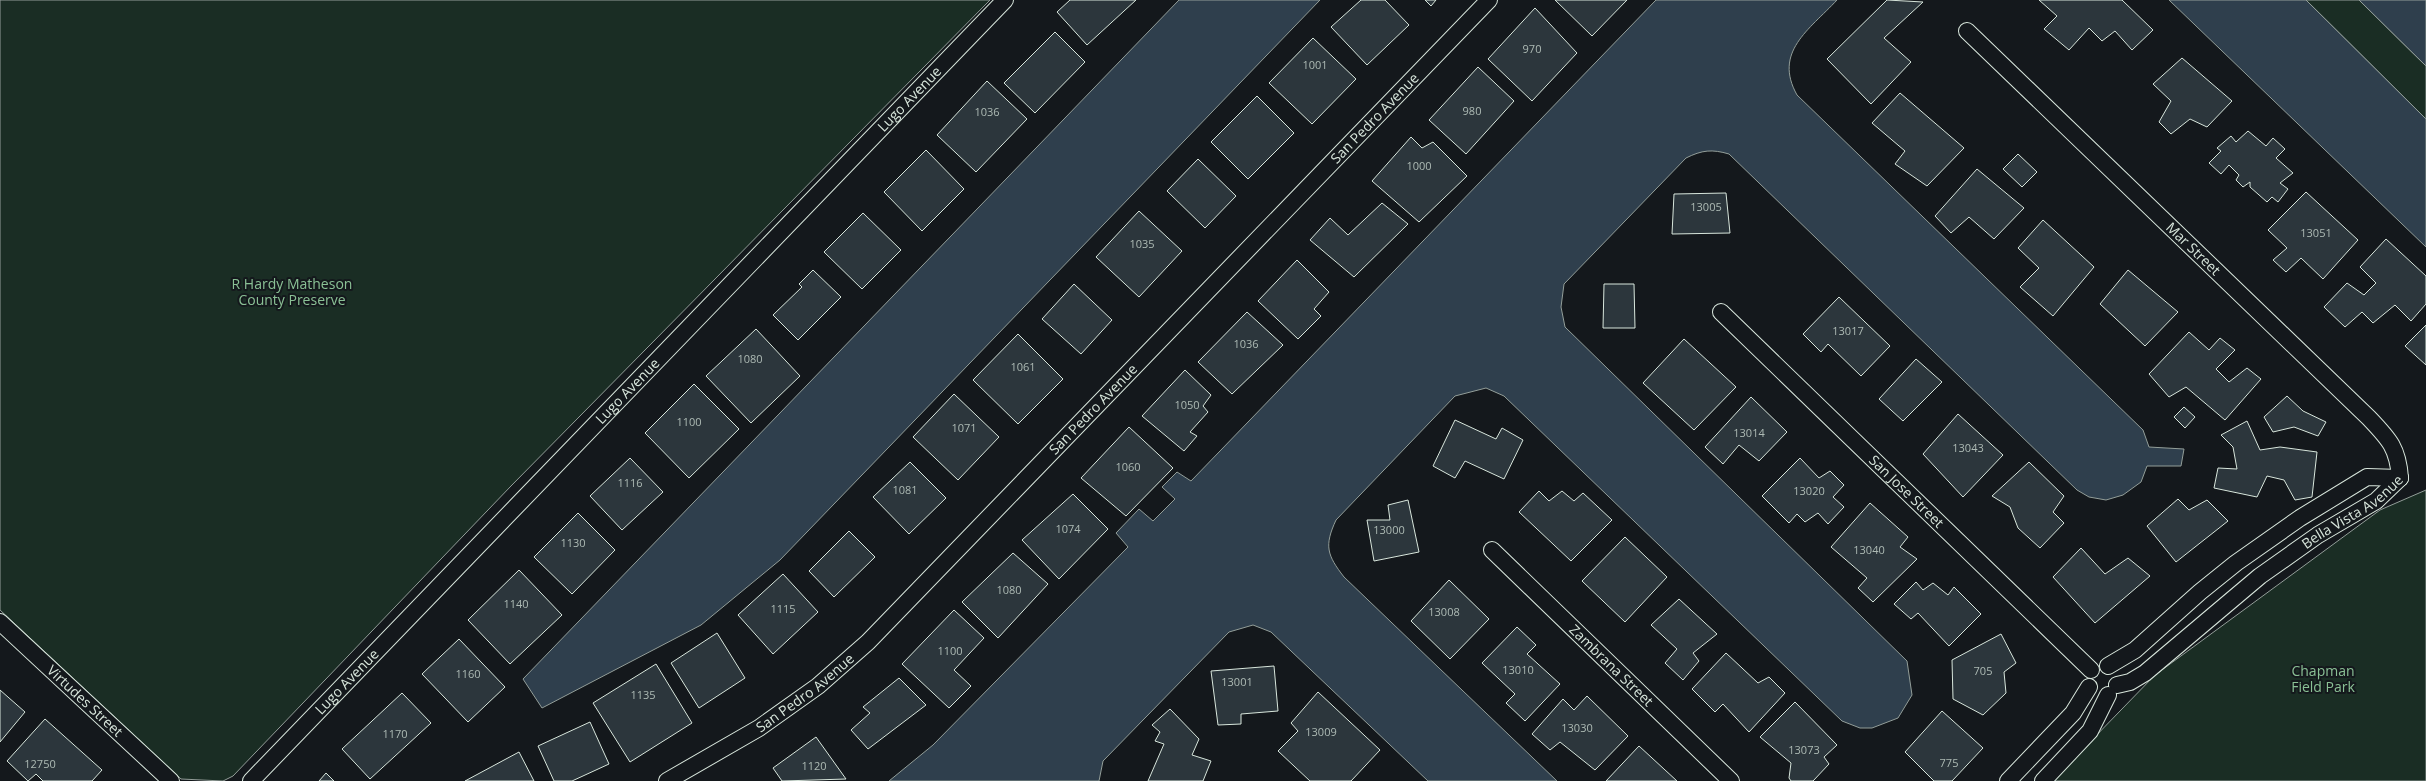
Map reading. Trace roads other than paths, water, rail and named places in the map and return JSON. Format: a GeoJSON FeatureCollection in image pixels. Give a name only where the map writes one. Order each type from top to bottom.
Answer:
{"type":"FeatureCollection","features":[{"type":"Feature","properties":{"kind":"street","name":"Lugo Avenue"},"geometry":{"type":"LineString","coordinates":[[251,781],[1005,0]]}},
{"type":"Feature","properties":{"kind":"street","name":"San Pedro Avenue"},"geometry":{"type":"LineString","coordinates":[[667,781],[759,728],[818,686],[868,642],[1489,0]]}},
{"type":"Feature","properties":{"kind":"street","name":"Mar Street"},"geometry":{"type":"LineString","coordinates":[[1967,32],[2369,418],[2384,434],[2395,450],[2400,478]]}},
{"type":"Feature","properties":{"kind":"street","name":"San Jose Street"},"geometry":{"type":"LineString","coordinates":[[1721,312],[2091,670]]}},
{"type":"Feature","properties":{"kind":"street","name":"Bella Vista Avenue"},"geometry":{"type":"LineString","coordinates":[[2091,670],[2099,666],[2108,666],[2135,650],[2194,597],[2236,563],[2300,518],[2367,477],[2400,478]]}},
{"type":"Feature","properties":{"kind":"street","name":"Bella Vista Avenue"},"geometry":{"type":"LineString","coordinates":[[2113,690],[2145,673],[2224,604],[2260,576],[2318,535],[2376,501],[2400,478]]}},
{"type":"Feature","properties":{"kind":"street","name":"Zambrana Street"},"geometry":{"type":"LineString","coordinates":[[1492,550],[1731,781]]}},
{"type":"Feature","properties":{"kind":"street","name":"Virtudes Street"},"geometry":{"type":"LineString","coordinates":[[0,622],[171,781]]}},
{"type":"Feature","properties":{"kind":"street"},"geometry":{"type":"LineString","coordinates":[[2043,781],[2090,731],[2113,690],[2115,672],[2108,666]]}},
{"type":"Feature","properties":{"kind":"street"},"geometry":{"type":"LineString","coordinates":[[2008,781],[2073,713],[2089,687],[2088,677],[2091,670]]}},
{"type":"Feature","properties":{"kind":"street"},"geometry":{"type":"LineString","coordinates":[[2089,687],[2097,695],[2113,690]]}},
{"type":"Feature","properties":{"kind":"water"},"geometry":{"type":"Polygon","coordinates":[[[1179,0],[1320,0],[780,560],[701,625],[542,708],[523,679],[1179,0]]]}},
{"type":"Feature","properties":{"kind":"water"},"geometry":{"type":"Polygon","coordinates":[[[1656,0],[1837,0],[1806,32],[1792,54],[1789,66],[1791,80],[1797,95],[2143,430],[2149,447],[2184,449],[2181,466],[2147,466],[2141,482],[2123,495],[2106,500],[2089,497],[2077,490],[1729,154],[1717,151],[1697,153],[1686,158],[1564,284],[1561,307],[1565,327],[1907,661],[1912,695],[1898,718],[1872,728],[1860,728],[1842,721],[1504,396],[1486,388],[1455,396],[1336,520],[1330,537],[1329,550],[1344,577],[1557,781],[1428,781],[1271,632],[1253,625],[1229,632],[1103,761],[1099,781],[889,781],[933,745],[1128,547],[1116,533],[1139,509],[1153,521],[1175,499],[1162,487],[1177,472],[1191,481],[1656,0]]]}},
{"type":"Feature","properties":{"kind":"water"},"geometry":{"type":"Polygon","coordinates":[[[2169,0],[2306,0],[2426,119],[2426,247],[2169,0]]]}},
{"type":"Feature","properties":{"kind":"water"},"geometry":{"type":"Polygon","coordinates":[[[2359,0],[2426,0],[2426,66],[2359,0]]]}},
{"type":"Feature","properties":{"kind":"park label","name":"R Hardy Matheson County Preserve"},"geometry":{"type":"Point","coordinates":[292,292]}},
{"type":"Feature","properties":{"kind":"park label","name":"Chapman Field Park"},"geometry":{"type":"Point","coordinates":[2323,680]}}]}
